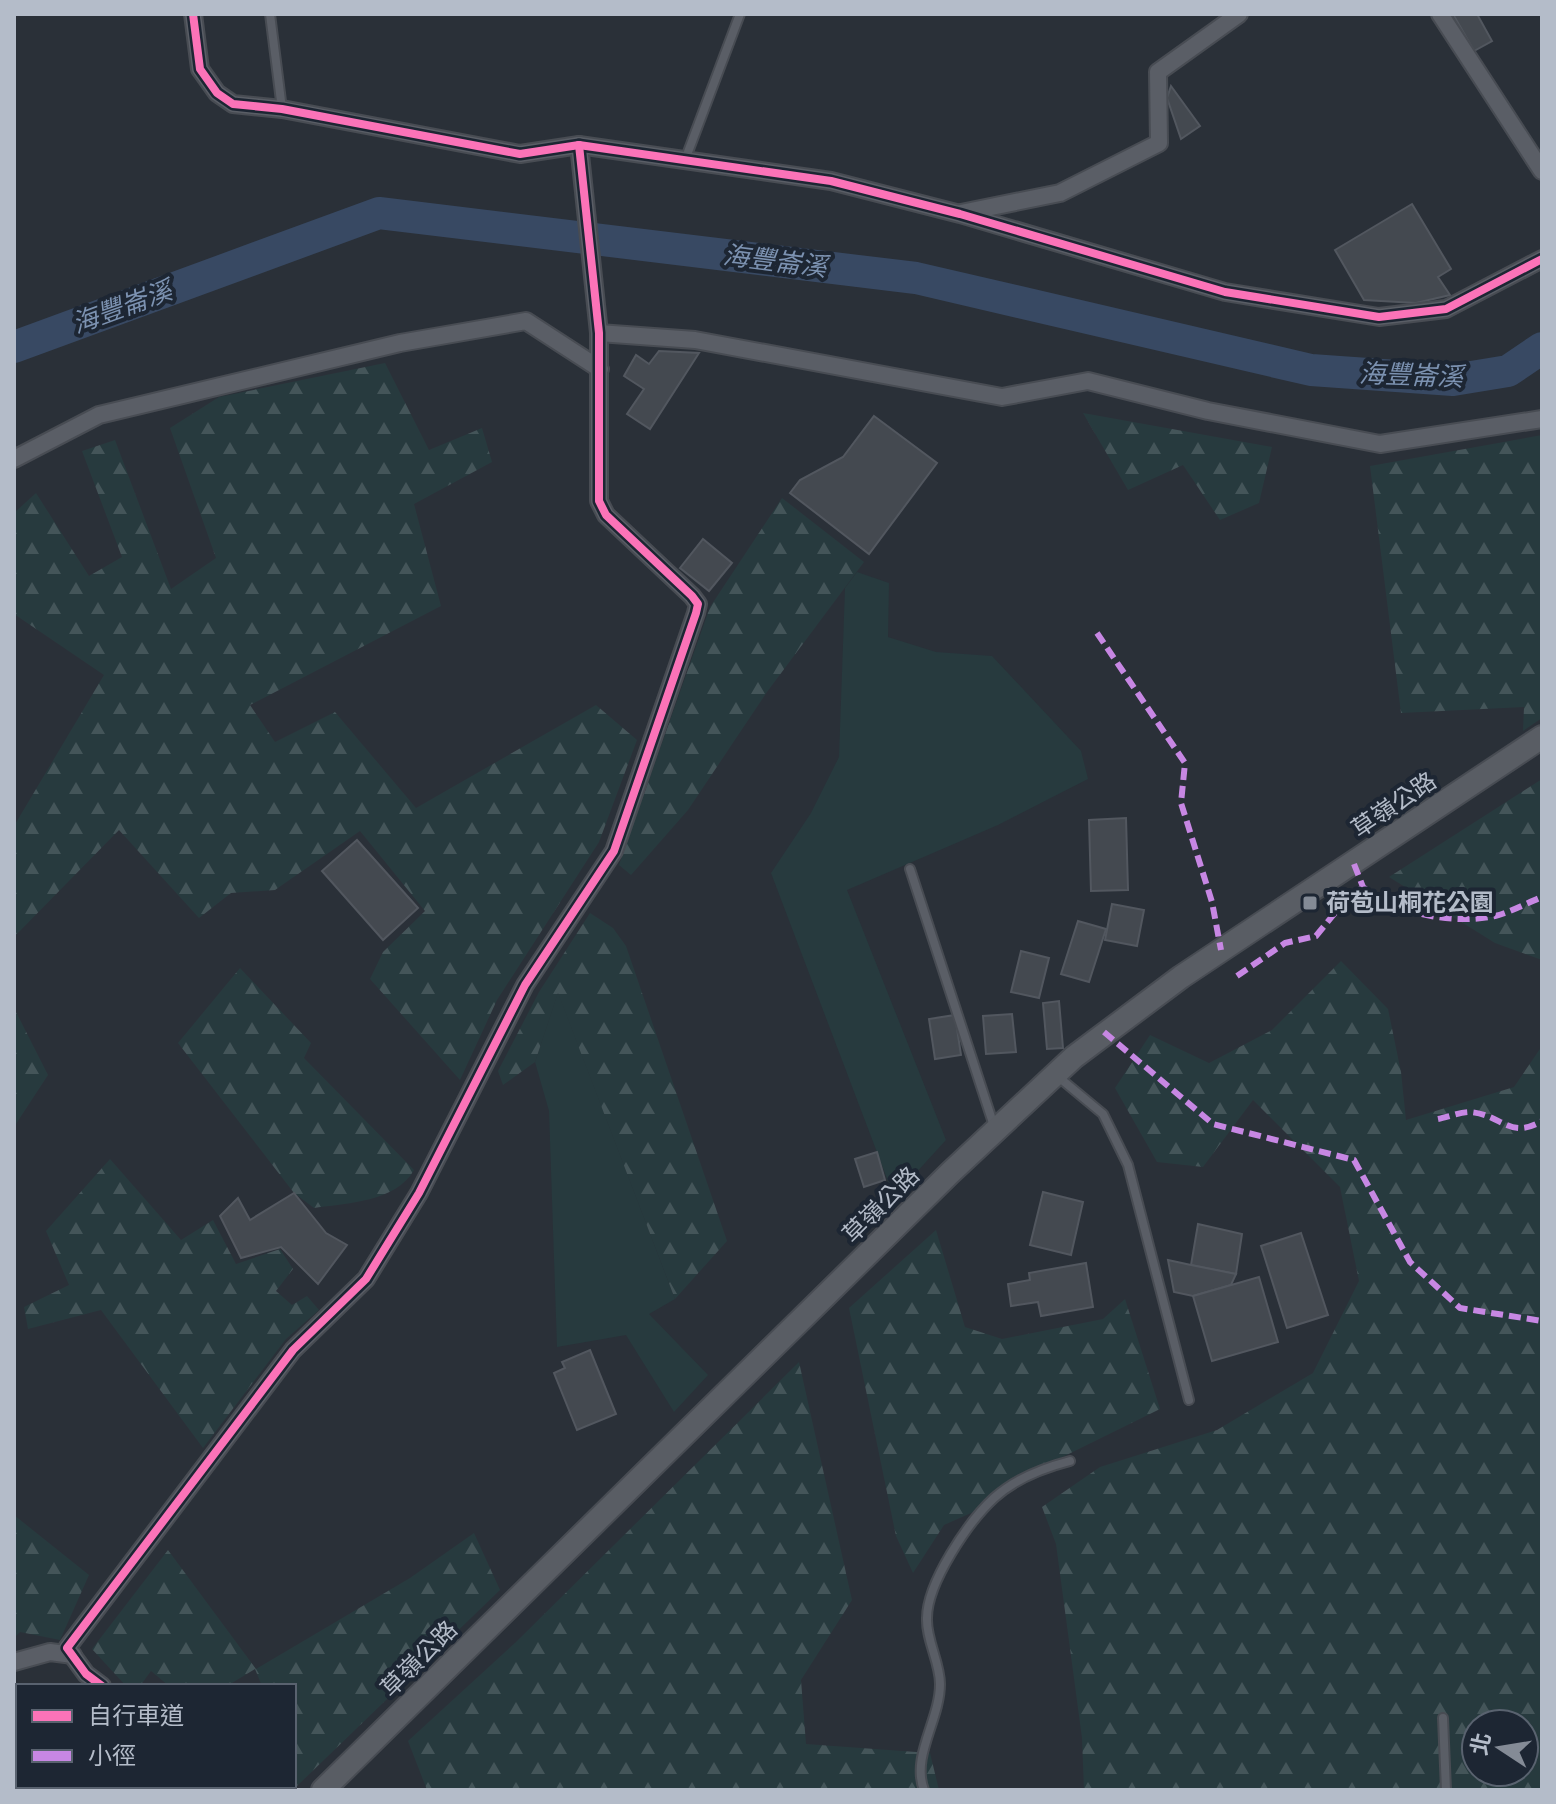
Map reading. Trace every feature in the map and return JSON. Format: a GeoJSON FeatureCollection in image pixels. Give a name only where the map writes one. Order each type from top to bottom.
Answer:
{"type":"FeatureCollection","features":[{"type":"Feature","properties":{"kind":"main road","name":"草嶺公路"},"geometry":{"type":"LineString","coordinates":[[323,1790],[995,1131],[1104,1032],[1181,977],[1542,737]]}},
{"type":"Feature","properties":{"kind":"street"},"geometry":{"type":"LineString","coordinates":[[193,14],[200,69],[217,93],[233,104],[282,109],[520,154],[579,145],[831,181],[960,214],[1225,292],[1379,317],[1446,309],[1542,259]]}},
{"type":"Feature","properties":{"kind":"street"},"geometry":{"type":"LineString","coordinates":[[960,214],[1060,193],[1159,143],[1158,72],[1239,14]]}},
{"type":"Feature","properties":{"kind":"street"},"geometry":{"type":"LineString","coordinates":[[1440,14],[1542,171]]}},
{"type":"Feature","properties":{"kind":"street"},"geometry":{"type":"LineString","coordinates":[[99,1684],[86,1674],[67,1648],[293,1350],[366,1279],[419,1193],[525,985],[614,851],[698,604],[606,515],[599,501],[599,333],[579,145]]}},
{"type":"Feature","properties":{"kind":"street"},"geometry":{"type":"LineString","coordinates":[[14,459],[99,415],[400,343],[526,321],[600,369]]}},
{"type":"Feature","properties":{"kind":"street"},"geometry":{"type":"LineString","coordinates":[[599,333],[695,340],[1002,397],[1088,381],[1208,411],[1380,444],[1542,419]]}},
{"type":"Feature","properties":{"kind":"street"},"geometry":{"type":"LineString","coordinates":[[14,1662],[50,1652],[73,1655]]}},
{"type":"Feature","properties":{"kind":"lane"},"geometry":{"type":"LineString","coordinates":[[270,14],[282,109]]}},
{"type":"Feature","properties":{"kind":"lane"},"geometry":{"type":"LineString","coordinates":[[685,160],[740,14]]}},
{"type":"Feature","properties":{"kind":"lane"},"geometry":{"type":"LineString","coordinates":[[910,869],[995,1131]]}},
{"type":"Feature","properties":{"kind":"lane"},"geometry":{"type":"LineString","coordinates":[[1055,1075],[1103,1114],[1128,1165],[1189,1400]]}},
{"type":"Feature","properties":{"kind":"lane"},"geometry":{"type":"LineString","coordinates":[[924,1790],[919,1774],[940,1684],[926,1621],[928,1596],[936,1578],[994,1499],[1039,1469],[1070,1461]]}},
{"type":"Feature","properties":{"kind":"lane"},"geometry":{"type":"LineString","coordinates":[[1443,1718],[1446,1790]]}},
{"type":"Feature","properties":{"kind":"green space"},"geometry":{"type":"Polygon","coordinates":[[[385,363],[429,450],[482,428],[492,462],[414,504],[441,606],[250,705],[275,742],[335,712],[416,808],[596,705],[637,740],[599,842],[497,1000],[460,1080],[370,979],[383,952],[425,911],[360,831],[275,890],[231,893],[199,918],[119,830],[14,937],[14,826],[104,675],[14,614],[14,513],[36,493],[89,576],[122,557],[82,451],[115,440],[171,589],[216,558],[170,428],[219,397],[385,363]]]}},
{"type":"Feature","properties":{"kind":"green space"},"geometry":{"type":"Polygon","coordinates":[[[1083,413],[1272,447],[1259,503],[1220,520],[1183,465],[1128,490],[1083,413]]]}},
{"type":"Feature","properties":{"kind":"green space"},"geometry":{"type":"Polygon","coordinates":[[[1542,435],[1542,718],[1523,731],[1524,707],[1401,713],[1370,466],[1542,435]]]}},
{"type":"Feature","properties":{"kind":"green space"},"geometry":{"type":"Polygon","coordinates":[[[782,498],[864,562],[767,692],[688,810],[631,875],[619,865],[710,607],[782,498]]]}},
{"type":"Feature","properties":{"kind":"green space"},"geometry":{"type":"Polygon","coordinates":[[[857,572],[889,583],[888,637],[936,652],[992,656],[1081,751],[1088,779],[998,825],[847,890],[946,1140],[894,1197],[771,873],[811,813],[839,757],[845,588],[857,572]]]}},
{"type":"Feature","properties":{"kind":"green space"},"geometry":{"type":"Polygon","coordinates":[[[1542,779],[1542,960],[1495,943],[1389,877],[1542,779]]]}},
{"type":"Feature","properties":{"kind":"green space"},"geometry":{"type":"Polygon","coordinates":[[[590,913],[613,928],[626,946],[727,1241],[675,1299],[558,993],[535,1062],[503,1085],[498,1071],[539,992],[590,913]]]}},
{"type":"Feature","properties":{"kind":"green space"},"geometry":{"type":"Polygon","coordinates":[[[1341,961],[1388,1009],[1401,1072],[1406,1120],[1514,1087],[1542,1046],[1542,1790],[1084,1790],[1082,1738],[1056,1544],[1042,1507],[1100,1467],[1217,1430],[1313,1373],[1359,1281],[1340,1187],[1253,1100],[1203,1167],[1157,1162],[1115,1088],[1150,1035],[1209,1063],[1272,1030],[1341,961]]]}},
{"type":"Feature","properties":{"kind":"green space"},"geometry":{"type":"Polygon","coordinates":[[[240,968],[311,1043],[304,1058],[414,1170],[406,1181],[370,1199],[314,1208],[294,1193],[178,1043],[240,968]]]}},
{"type":"Feature","properties":{"kind":"green space"},"geometry":{"type":"Polygon","coordinates":[[[558,992],[675,1299],[649,1314],[708,1375],[674,1412],[626,1335],[557,1347],[549,1111],[535,1062],[558,992]]]}},
{"type":"Feature","properties":{"kind":"green space"},"geometry":{"type":"Polygon","coordinates":[[[14,1008],[48,1075],[14,1127],[14,1008]]]}},
{"type":"Feature","properties":{"kind":"green space"},"geometry":{"type":"Polygon","coordinates":[[[110,1159],[181,1240],[213,1220],[236,1264],[280,1249],[293,1269],[276,1291],[292,1305],[307,1296],[319,1310],[286,1339],[203,1448],[101,1310],[28,1329],[24,1307],[69,1285],[46,1231],[110,1159]]]}},
{"type":"Feature","properties":{"kind":"green space"},"geometry":{"type":"Polygon","coordinates":[[[936,1230],[965,1327],[1002,1339],[1103,1319],[1125,1299],[1160,1409],[1022,1477],[987,1506],[944,1525],[913,1573],[896,1536],[849,1308],[936,1230]]]}},
{"type":"Feature","properties":{"kind":"green space"},"geometry":{"type":"Polygon","coordinates":[[[799,1362],[852,1600],[801,1680],[806,1744],[930,1753],[939,1790],[427,1790],[408,1741],[516,1642],[799,1362]]]}},
{"type":"Feature","properties":{"kind":"green space"},"geometry":{"type":"Polygon","coordinates":[[[14,1515],[89,1575],[60,1640],[20,1632],[14,1638],[14,1515]]]}},
{"type":"Feature","properties":{"kind":"green space"},"geometry":{"type":"Polygon","coordinates":[[[474,1533],[500,1590],[297,1786],[296,1684],[261,1684],[255,1669],[230,1684],[167,1684],[151,1671],[141,1684],[124,1684],[92,1649],[168,1550],[256,1669],[410,1578],[474,1533]]]}},
{"type":"Feature","properties":{"kind":"building"},"geometry":{"type":"Polygon","coordinates":[[[1453,14],[1477,14],[1492,41],[1474,51],[1453,14]]]}},
{"type":"Feature","properties":{"kind":"building"},"geometry":{"type":"Polygon","coordinates":[[[1171,86],[1200,126],[1181,139],[1167,98],[1171,86]]]}},
{"type":"Feature","properties":{"kind":"building"},"geometry":{"type":"Polygon","coordinates":[[[1412,204],[1451,269],[1438,277],[1450,295],[1416,303],[1364,300],[1335,250],[1412,204]]]}},
{"type":"Feature","properties":{"kind":"building"},"geometry":{"type":"Polygon","coordinates":[[[659,351],[699,353],[650,429],[627,414],[644,389],[624,376],[636,355],[649,364],[659,351]]]}},
{"type":"Feature","properties":{"kind":"building"},"geometry":{"type":"Polygon","coordinates":[[[874,416],[937,463],[869,554],[790,493],[800,480],[843,457],[874,416]]]}},
{"type":"Feature","properties":{"kind":"building"},"geometry":{"type":"Polygon","coordinates":[[[703,539],[732,563],[709,591],[680,568],[703,539]]]}},
{"type":"Feature","properties":{"kind":"building"},"geometry":{"type":"Polygon","coordinates":[[[1126,818],[1128,890],[1091,891],[1089,820],[1126,818]]]}},
{"type":"Feature","properties":{"kind":"building"},"geometry":{"type":"Polygon","coordinates":[[[357,840],[418,908],[383,940],[322,871],[357,840]]]}},
{"type":"Feature","properties":{"kind":"building"},"geometry":{"type":"Polygon","coordinates":[[[1112,904],[1144,910],[1137,946],[1105,940],[1112,904]]]}},
{"type":"Feature","properties":{"kind":"building"},"geometry":{"type":"Polygon","coordinates":[[[1078,921],[1106,929],[1089,982],[1061,974],[1078,921]]]}},
{"type":"Feature","properties":{"kind":"building"},"geometry":{"type":"Polygon","coordinates":[[[1021,951],[1049,958],[1039,998],[1011,992],[1021,951]]]}},
{"type":"Feature","properties":{"kind":"building"},"geometry":{"type":"Polygon","coordinates":[[[1059,1001],[1063,1048],[1047,1049],[1043,1003],[1059,1001]]]}},
{"type":"Feature","properties":{"kind":"building"},"geometry":{"type":"Polygon","coordinates":[[[1012,1014],[1016,1052],[986,1054],[983,1016],[1012,1014]]]}},
{"type":"Feature","properties":{"kind":"building"},"geometry":{"type":"Polygon","coordinates":[[[955,1015],[961,1055],[935,1059],[929,1019],[955,1015]]]}},
{"type":"Feature","properties":{"kind":"building"},"geometry":{"type":"Polygon","coordinates":[[[877,1152],[885,1180],[864,1187],[855,1159],[877,1152]]]}},
{"type":"Feature","properties":{"kind":"building"},"geometry":{"type":"Polygon","coordinates":[[[1043,1192],[1083,1202],[1071,1255],[1030,1245],[1043,1192]]]}},
{"type":"Feature","properties":{"kind":"building"},"geometry":{"type":"Polygon","coordinates":[[[294,1193],[326,1233],[347,1245],[318,1284],[281,1247],[241,1258],[220,1216],[238,1198],[250,1220],[294,1193]]]}},
{"type":"Feature","properties":{"kind":"building"},"geometry":{"type":"Polygon","coordinates":[[[1198,1224],[1242,1234],[1236,1274],[1191,1265],[1198,1224]]]}},
{"type":"Feature","properties":{"kind":"building"},"geometry":{"type":"Polygon","coordinates":[[[1301,1233],[1328,1315],[1287,1328],[1261,1246],[1301,1233]]]}},
{"type":"Feature","properties":{"kind":"building"},"geometry":{"type":"Polygon","coordinates":[[[1168,1260],[1236,1274],[1231,1285],[1193,1296],[1174,1292],[1168,1260]]]}},
{"type":"Feature","properties":{"kind":"building"},"geometry":{"type":"Polygon","coordinates":[[[1086,1263],[1093,1307],[1041,1316],[1038,1302],[1011,1306],[1008,1284],[1030,1280],[1029,1273],[1086,1263]]]}},
{"type":"Feature","properties":{"kind":"building"},"geometry":{"type":"Polygon","coordinates":[[[1259,1277],[1278,1342],[1212,1361],[1193,1296],[1259,1277]]]}},
{"type":"Feature","properties":{"kind":"building"},"geometry":{"type":"Polygon","coordinates":[[[590,1350],[616,1414],[577,1430],[554,1373],[565,1368],[562,1362],[590,1350]]]}},
{"type":"Feature","properties":{"kind":"building"},"geometry":{"type":"Polygon","coordinates":[[[207,1788],[275,1790],[208,1790],[207,1788]]]}},
{"type":"Feature","properties":{"kind":"waterway","name":"海豐崙溪"},"geometry":{"type":"LineString","coordinates":[[14,347],[379,213],[916,278],[1311,370],[1453,380],[1508,371],[1542,348]]}},
{"type":"Feature","properties":{"kind":"marked path"},"geometry":{"type":"LineString","coordinates":[[1097,633],[1185,763],[1181,803],[1212,902],[1221,950]]}},
{"type":"Feature","properties":{"kind":"marked path"},"geometry":{"type":"LineString","coordinates":[[1354,864],[1363,887],[1392,904],[1426,915],[1461,919],[1495,916],[1542,897]]}},
{"type":"Feature","properties":{"kind":"marked path"},"geometry":{"type":"LineString","coordinates":[[1237,976],[1285,943],[1316,936],[1343,903],[1363,887]]}},
{"type":"Feature","properties":{"kind":"marked path"},"geometry":{"type":"LineString","coordinates":[[1104,1032],[1213,1124],[1354,1160],[1410,1262],[1460,1308],[1542,1321]]}},
{"type":"Feature","properties":{"kind":"marked path"},"geometry":{"type":"LineString","coordinates":[[1438,1119],[1470,1112],[1513,1127],[1531,1126],[1542,1121]]}},
{"type":"Feature","properties":{"kind":"cycle path"},"geometry":{"type":"LineString","coordinates":[[193,14],[200,69],[217,93],[233,104],[282,109],[520,154],[579,145],[831,181],[960,214],[1225,292],[1379,317],[1446,309],[1542,259]]}},
{"type":"Feature","properties":{"kind":"cycle path"},"geometry":{"type":"LineString","coordinates":[[99,1684],[86,1674],[67,1648],[293,1350],[366,1279],[419,1193],[525,985],[614,851],[696,613],[698,604],[692,596],[606,515],[599,501],[599,333],[579,145]]}},
{"type":"Feature","properties":{"kind":"place","name":"荷苞山桐花公園"},"geometry":{"type":"Point","coordinates":[1310,903]}}]}
